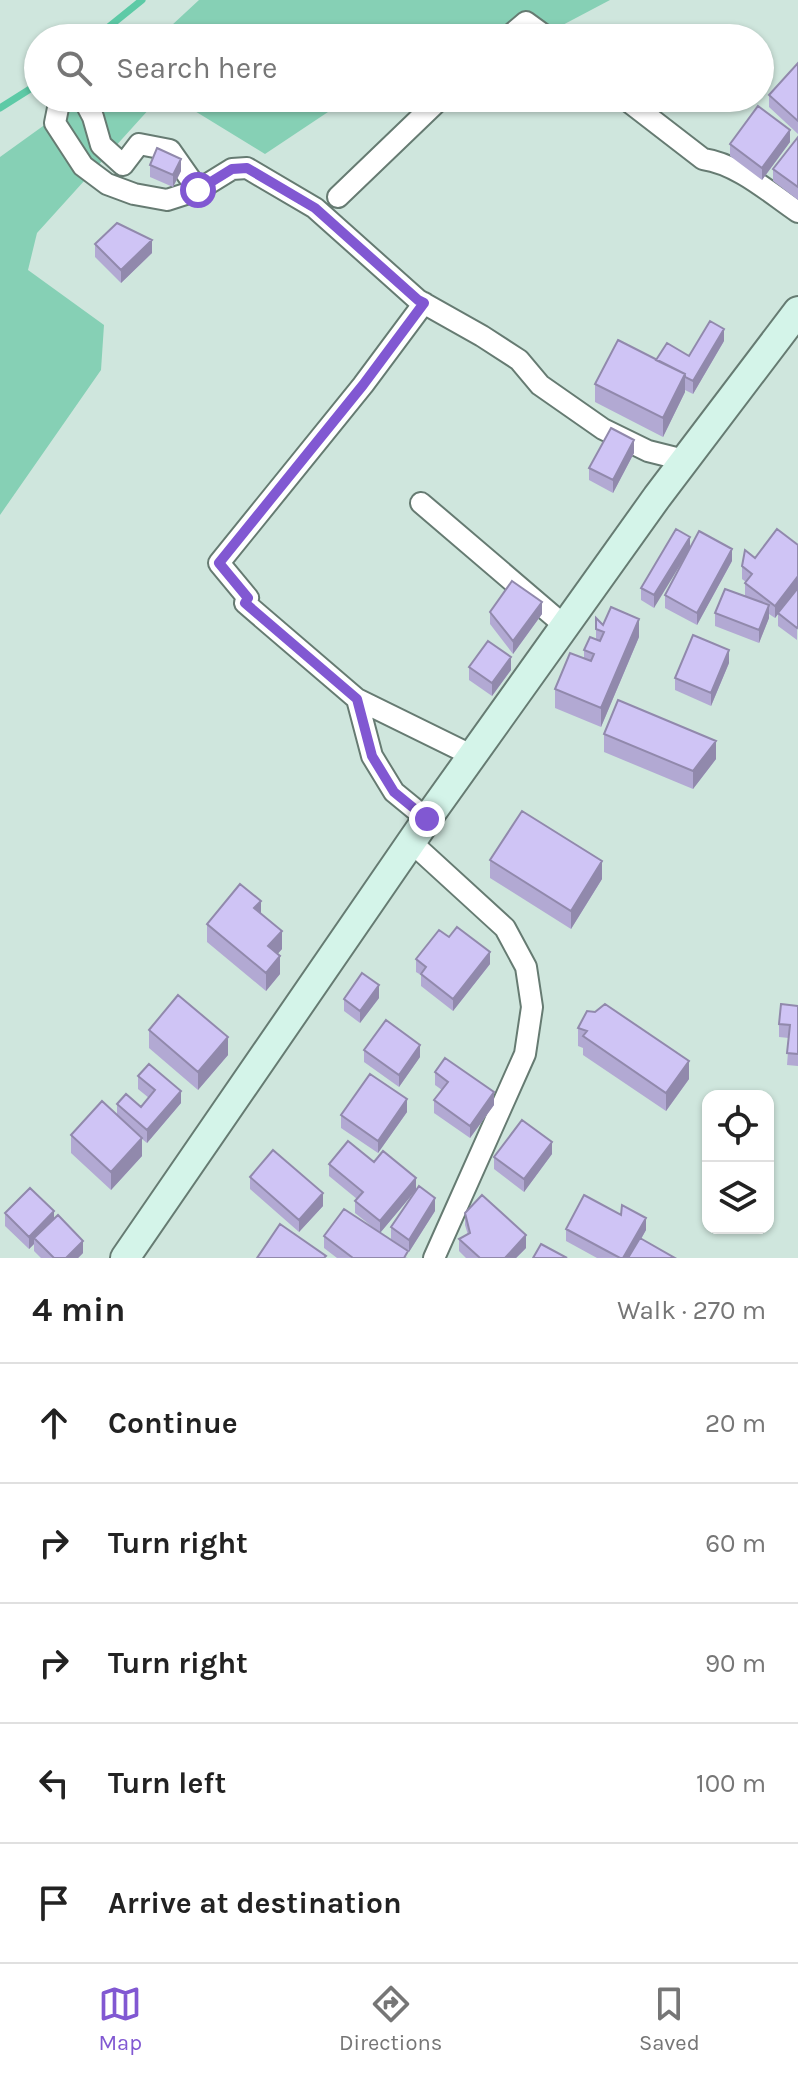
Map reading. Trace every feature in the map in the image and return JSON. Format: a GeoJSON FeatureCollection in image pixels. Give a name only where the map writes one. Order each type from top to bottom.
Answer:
{"type":"FeatureCollection","features":[{"type":"Feature","properties":{"kind":"street"},"geometry":{"type":"LineString","coordinates":[[57,112],[55,123],[83,166],[107,184],[134,194],[167,200],[198,190],[232,169],[247,168],[315,208],[418,300],[519,360],[540,385],[603,429],[648,451],[684,460]]}},
{"type":"Feature","properties":{"kind":"street"},"geometry":{"type":"LineString","coordinates":[[90,112],[101,145],[123,165],[139,144],[170,150],[198,190]]}},
{"type":"Feature","properties":{"kind":"street"},"geometry":{"type":"LineString","coordinates":[[315,208],[338,197],[426,112]]}},
{"type":"Feature","properties":{"kind":"street"},"geometry":{"type":"LineString","coordinates":[[642,112],[703,159],[715,161],[744,176],[798,212]]}},
{"type":"Feature","properties":{"kind":"street"},"geometry":{"type":"LineString","coordinates":[[334,225],[338,197]]}},
{"type":"Feature","properties":{"kind":"street"},"geometry":{"type":"LineString","coordinates":[[424,303],[363,385],[219,563],[248,598],[245,603],[357,699],[473,756]]}},
{"type":"Feature","properties":{"kind":"street"},"geometry":{"type":"LineString","coordinates":[[125,1258],[419,831],[684,460],[798,311]]}},
{"type":"Feature","properties":{"kind":"street"},"geometry":{"type":"LineString","coordinates":[[421,503],[565,626]]}},
{"type":"Feature","properties":{"kind":"street"},"geometry":{"type":"LineString","coordinates":[[357,699],[372,756],[419,831],[505,928],[526,967],[532,1007],[525,1054],[434,1258]]}},
{"type":"Feature","properties":{"kind":"green space"},"geometry":{"type":"Polygon","coordinates":[[[199,0],[610,0],[565,24],[173,24],[199,0]]]}},
{"type":"Feature","properties":{"kind":"green space"},"geometry":{"type":"Polygon","coordinates":[[[63,112],[146,112],[37,233],[28,270],[104,325],[101,370],[0,515],[0,157],[63,112]]]}},
{"type":"Feature","properties":{"kind":"green space"},"geometry":{"type":"Polygon","coordinates":[[[196,112],[328,112],[265,154],[196,112]]]}},
{"type":"Feature","properties":{"kind":"building"},"geometry":{"type":"Polygon","coordinates":[[[798,63],[798,121],[774,99],[774,89],[798,63]]]}},
{"type":"Feature","properties":{"kind":"building"},"geometry":{"type":"Polygon","coordinates":[[[754,112],[766,112],[790,130],[762,168],[730,144],[754,112]]]}},
{"type":"Feature","properties":{"kind":"building"},"geometry":{"type":"Polygon","coordinates":[[[798,137],[798,187],[773,169],[798,137]]]}},
{"type":"Feature","properties":{"kind":"building"},"geometry":{"type":"Polygon","coordinates":[[[157,148],[181,159],[173,175],[150,165],[157,148]]]}},
{"type":"Feature","properties":{"kind":"building"},"geometry":{"type":"Polygon","coordinates":[[[117,223],[152,240],[121,270],[95,244],[117,223]]]}},
{"type":"Feature","properties":{"kind":"building"},"geometry":{"type":"Polygon","coordinates":[[[710,321],[724,329],[693,381],[656,360],[667,343],[689,356],[710,321]]]}},
{"type":"Feature","properties":{"kind":"building"},"geometry":{"type":"Polygon","coordinates":[[[618,340],[685,374],[663,418],[595,384],[618,340]]]}},
{"type":"Feature","properties":{"kind":"building"},"geometry":{"type":"Polygon","coordinates":[[[611,428],[634,440],[613,480],[589,468],[611,428]]]}},
{"type":"Feature","properties":{"kind":"building"},"geometry":{"type":"Polygon","coordinates":[[[676,529],[690,537],[654,595],[641,588],[676,529]]]}},
{"type":"Feature","properties":{"kind":"building"},"geometry":{"type":"Polygon","coordinates":[[[777,529],[798,545],[798,576],[775,606],[745,583],[752,574],[742,566],[745,550],[755,558],[777,529]]]}},
{"type":"Feature","properties":{"kind":"building"},"geometry":{"type":"Polygon","coordinates":[[[699,531],[732,549],[697,613],[665,595],[699,531]]]}},
{"type":"Feature","properties":{"kind":"building"},"geometry":{"type":"Polygon","coordinates":[[[512,581],[542,602],[513,641],[490,612],[512,581]]]}},
{"type":"Feature","properties":{"kind":"building"},"geometry":{"type":"Polygon","coordinates":[[[798,588],[798,626],[797,628],[778,613],[798,588]]]}},
{"type":"Feature","properties":{"kind":"building"},"geometry":{"type":"Polygon","coordinates":[[[725,589],[769,605],[759,630],[715,613],[725,589]]]}},
{"type":"Feature","properties":{"kind":"building"},"geometry":{"type":"Polygon","coordinates":[[[611,607],[639,619],[601,708],[555,689],[570,653],[591,661],[594,654],[584,650],[590,637],[600,641],[604,632],[596,629],[596,618],[603,625],[611,607]]]}},
{"type":"Feature","properties":{"kind":"building"},"geometry":{"type":"Polygon","coordinates":[[[693,635],[729,650],[711,693],[675,678],[693,635]]]}},
{"type":"Feature","properties":{"kind":"building"},"geometry":{"type":"Polygon","coordinates":[[[488,641],[511,657],[492,683],[469,667],[488,641]]]}},
{"type":"Feature","properties":{"kind":"building"},"geometry":{"type":"Polygon","coordinates":[[[618,700],[716,741],[693,771],[604,734],[618,700]]]}},
{"type":"Feature","properties":{"kind":"building"},"geometry":{"type":"Polygon","coordinates":[[[522,811],[602,861],[571,911],[490,860],[522,811]]]}},
{"type":"Feature","properties":{"kind":"building"},"geometry":{"type":"Polygon","coordinates":[[[240,884],[261,901],[254,908],[282,931],[268,946],[280,956],[266,973],[207,924],[240,884]]]}},
{"type":"Feature","properties":{"kind":"building"},"geometry":{"type":"Polygon","coordinates":[[[457,927],[490,952],[453,999],[421,974],[426,967],[416,959],[439,930],[449,937],[457,927]]]}},
{"type":"Feature","properties":{"kind":"building"},"geometry":{"type":"Polygon","coordinates":[[[362,973],[379,985],[360,1011],[344,999],[362,973]]]}},
{"type":"Feature","properties":{"kind":"building"},"geometry":{"type":"Polygon","coordinates":[[[178,995],[228,1037],[198,1072],[149,1030],[178,995]]]}},
{"type":"Feature","properties":{"kind":"building"},"geometry":{"type":"Polygon","coordinates":[[[605,1004],[689,1061],[666,1093],[583,1036],[587,1031],[578,1028],[587,1011],[595,1012],[605,1004]]]}},
{"type":"Feature","properties":{"kind":"building"},"geometry":{"type":"Polygon","coordinates":[[[781,1004],[798,1006],[798,1054],[787,1053],[790,1025],[779,1024],[781,1004]]]}},
{"type":"Feature","properties":{"kind":"building"},"geometry":{"type":"Polygon","coordinates":[[[386,1020],[420,1045],[399,1075],[364,1050],[386,1020]]]}},
{"type":"Feature","properties":{"kind":"building"},"geometry":{"type":"Polygon","coordinates":[[[445,1058],[494,1092],[470,1126],[434,1100],[448,1082],[435,1072],[445,1058]]]}},
{"type":"Feature","properties":{"kind":"building"},"geometry":{"type":"Polygon","coordinates":[[[149,1064],[181,1091],[147,1130],[117,1104],[126,1094],[141,1107],[155,1090],[138,1076],[149,1064]]]}},
{"type":"Feature","properties":{"kind":"building"},"geometry":{"type":"Polygon","coordinates":[[[370,1074],[407,1099],[378,1141],[341,1115],[370,1074]]]}},
{"type":"Feature","properties":{"kind":"building"},"geometry":{"type":"Polygon","coordinates":[[[102,1101],[142,1138],[111,1172],[71,1135],[102,1101]]]}},
{"type":"Feature","properties":{"kind":"building"},"geometry":{"type":"Polygon","coordinates":[[[522,1120],[552,1142],[524,1179],[494,1157],[522,1120]]]}},
{"type":"Feature","properties":{"kind":"building"},"geometry":{"type":"Polygon","coordinates":[[[348,1141],[374,1162],[383,1151],[416,1178],[380,1221],[355,1201],[363,1192],[329,1164],[348,1141]]]}},
{"type":"Feature","properties":{"kind":"building"},"geometry":{"type":"Polygon","coordinates":[[[273,1150],[323,1193],[299,1220],[250,1177],[273,1150]]]}},
{"type":"Feature","properties":{"kind":"building"},"geometry":{"type":"Polygon","coordinates":[[[419,1186],[435,1198],[409,1240],[391,1227],[419,1186]]]}},
{"type":"Feature","properties":{"kind":"building"},"geometry":{"type":"Polygon","coordinates":[[[30,1188],[54,1211],[29,1237],[5,1213],[30,1188]]]}},
{"type":"Feature","properties":{"kind":"building"},"geometry":{"type":"Polygon","coordinates":[[[482,1195],[526,1235],[505,1258],[480,1258],[459,1239],[470,1233],[465,1213],[482,1195]]]}},
{"type":"Feature","properties":{"kind":"building"},"geometry":{"type":"Polygon","coordinates":[[[584,1195],[621,1215],[622,1205],[646,1218],[623,1258],[566,1229],[584,1195]]]}},
{"type":"Feature","properties":{"kind":"building"},"geometry":{"type":"Polygon","coordinates":[[[344,1209],[408,1251],[404,1258],[353,1258],[324,1236],[344,1209]]]}},
{"type":"Feature","properties":{"kind":"building"},"geometry":{"type":"Polygon","coordinates":[[[58,1215],[83,1241],[66,1258],[54,1258],[34,1238],[58,1215]]]}},
{"type":"Feature","properties":{"kind":"building"},"geometry":{"type":"Polygon","coordinates":[[[280,1224],[326,1256],[257,1258],[280,1224]]]}},
{"type":"Feature","properties":{"kind":"building"},"geometry":{"type":"Polygon","coordinates":[[[640,1238],[675,1258],[628,1258],[640,1238]]]}},
{"type":"Feature","properties":{"kind":"building"},"geometry":{"type":"Polygon","coordinates":[[[541,1244],[567,1258],[533,1258],[541,1244]]]}},
{"type":"Feature","properties":{"kind":"waterway"},"geometry":{"type":"LineString","coordinates":[[112,24],[142,0]]}},
{"type":"Feature","properties":{"kind":"waterway"},"geometry":{"type":"LineString","coordinates":[[0,108],[24,93]]}},
{"type":"Feature","properties":{"kind":"route"},"geometry":{"type":"LineString","coordinates":[[198,190],[232,169],[247,168],[315,208],[424,303],[363,385],[219,563],[248,598],[245,603],[357,699],[372,756],[394,792],[427,819]]}}]}
